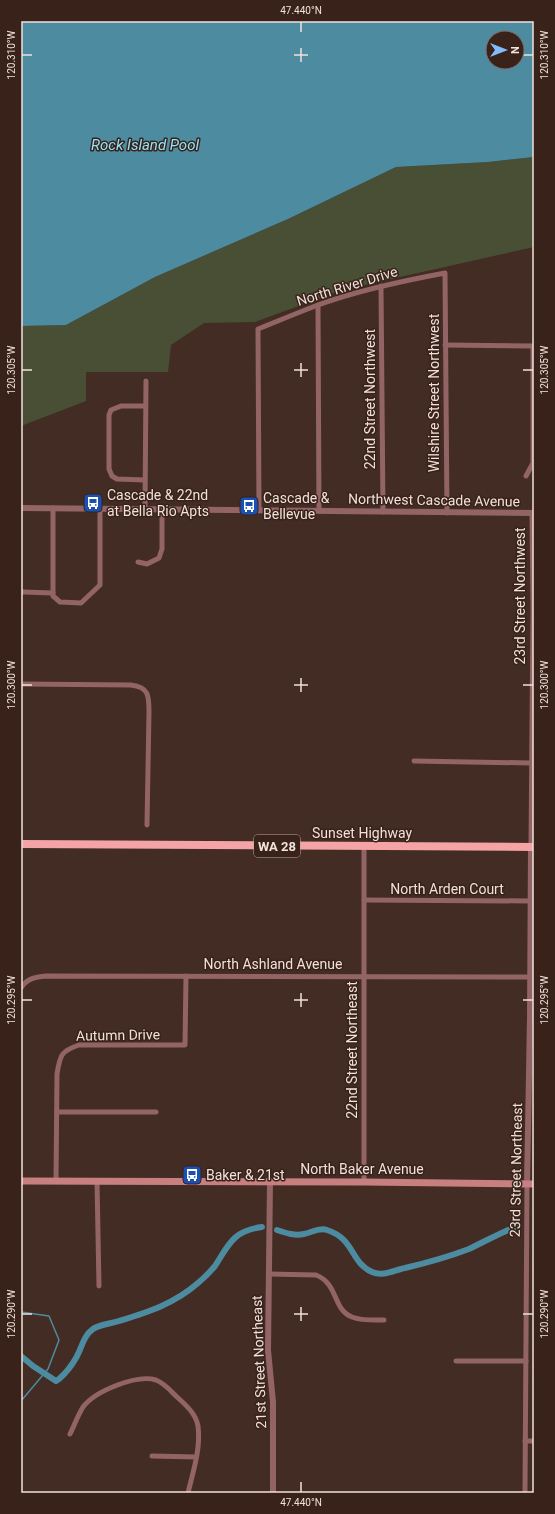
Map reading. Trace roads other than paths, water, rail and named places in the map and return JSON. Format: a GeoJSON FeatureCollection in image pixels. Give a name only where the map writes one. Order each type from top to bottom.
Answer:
{"type":"FeatureCollection","features":[{"type":"Feature","properties":{"kind":"highway","name":"Sunset Highway"},"geometry":{"type":"LineString","coordinates":[[21,844],[532,847]]}},
{"type":"Feature","properties":{"kind":"main road","name":"North Baker Avenue"},"geometry":{"type":"LineString","coordinates":[[21,1181],[530,1184]]}},
{"type":"Feature","properties":{"kind":"street","name":"North River Drive"},"geometry":{"type":"LineString","coordinates":[[258,510],[258,329],[318,305],[381,286],[445,273]]}},
{"type":"Feature","properties":{"kind":"street","name":"Wilshire Street Northwest"},"geometry":{"type":"LineString","coordinates":[[445,273],[447,513]]}},
{"type":"Feature","properties":{"kind":"street","name":"22nd Street Northwest"},"geometry":{"type":"LineString","coordinates":[[381,286],[383,512]]}},
{"type":"Feature","properties":{"kind":"street"},"geometry":{"type":"LineString","coordinates":[[318,305],[319,511]]}},
{"type":"Feature","properties":{"kind":"street"},"geometry":{"type":"LineString","coordinates":[[445,345],[534,346],[533,463],[526,476]]}},
{"type":"Feature","properties":{"kind":"street"},"geometry":{"type":"LineString","coordinates":[[145,508],[146,381]]}},
{"type":"Feature","properties":{"kind":"street"},"geometry":{"type":"LineString","coordinates":[[145,406],[121,406],[111,410],[109,415],[109,469],[112,476],[117,479],[145,480]]}},
{"type":"Feature","properties":{"kind":"street","name":"Northwest Cascade Avenue"},"geometry":{"type":"LineString","coordinates":[[21,508],[162,508],[533,513]]}},
{"type":"Feature","properties":{"kind":"street"},"geometry":{"type":"LineString","coordinates":[[53,508],[53,596],[60,602],[81,603],[100,585],[100,508]]}},
{"type":"Feature","properties":{"kind":"street"},"geometry":{"type":"LineString","coordinates":[[138,562],[147,564],[159,558],[162,549],[162,508]]}},
{"type":"Feature","properties":{"kind":"street","name":"23rd Street Northwest"},"geometry":{"type":"LineString","coordinates":[[532,847],[533,513]]}},
{"type":"Feature","properties":{"kind":"street"},"geometry":{"type":"LineString","coordinates":[[23,592],[53,593]]}},
{"type":"Feature","properties":{"kind":"street"},"geometry":{"type":"LineString","coordinates":[[21,684],[124,684],[143,688],[146,691],[149,700],[147,825]]}},
{"type":"Feature","properties":{"kind":"street"},"geometry":{"type":"LineString","coordinates":[[414,762],[532,765]]}},
{"type":"Feature","properties":{"kind":"street","name":"22nd Street Northeast"},"geometry":{"type":"LineString","coordinates":[[364,846],[364,1182]]}},
{"type":"Feature","properties":{"kind":"street","name":"23rd Street Northeast"},"geometry":{"type":"LineString","coordinates":[[525,1493],[532,1017],[530,977],[530,902],[532,847]]}},
{"type":"Feature","properties":{"kind":"street","name":"North Arden Court"},"geometry":{"type":"LineString","coordinates":[[364,900],[530,902]]}},
{"type":"Feature","properties":{"kind":"street","name":"North Ashland Avenue"},"geometry":{"type":"LineString","coordinates":[[21,988],[24,983],[31,978],[42,976],[530,977]]}},
{"type":"Feature","properties":{"kind":"street","name":"Autumn Drive"},"geometry":{"type":"LineString","coordinates":[[56,1181],[57,1112],[60,1058],[67,1049],[80,1045],[185,1046],[186,976]]}},
{"type":"Feature","properties":{"kind":"street"},"geometry":{"type":"LineString","coordinates":[[57,1112],[156,1112]]}},
{"type":"Feature","properties":{"kind":"street"},"geometry":{"type":"LineString","coordinates":[[97,1181],[100,1286]]}},
{"type":"Feature","properties":{"kind":"street","name":"21st Street Northeast"},"geometry":{"type":"LineString","coordinates":[[270,1182],[268,1350],[274,1402],[274,1493]]}},
{"type":"Feature","properties":{"kind":"street"},"geometry":{"type":"LineString","coordinates":[[269,1274],[316,1276],[322,1278],[329,1283],[342,1311],[346,1314],[359,1319],[384,1320]]}},
{"type":"Feature","properties":{"kind":"street"},"geometry":{"type":"LineString","coordinates":[[456,1361],[526,1361]]}},
{"type":"Feature","properties":{"kind":"street"},"geometry":{"type":"LineString","coordinates":[[70,1434],[87,1402],[98,1395],[120,1385],[136,1380],[146,1378],[157,1380],[167,1387],[194,1415],[198,1426],[196,1457],[188,1493]]}},
{"type":"Feature","properties":{"kind":"street"},"geometry":{"type":"LineString","coordinates":[[525,1441],[534,1441]]}},
{"type":"Feature","properties":{"kind":"street"},"geometry":{"type":"LineString","coordinates":[[152,1456],[196,1457]]}},
{"type":"Feature","properties":{"kind":"water","name":"Rock Island Pool"},"geometry":{"type":"Polygon","coordinates":[[[21,21],[534,21],[534,157],[488,162],[396,167],[288,219],[155,277],[66,325],[21,326],[21,21]]]}},
{"type":"Feature","properties":{"kind":"waterway"},"geometry":{"type":"LineString","coordinates":[[277,1230],[297,1235],[315,1230],[327,1230],[343,1239],[365,1268],[380,1274],[429,1262],[461,1252],[518,1226]]}},
{"type":"Feature","properties":{"kind":"waterway"},"geometry":{"type":"LineString","coordinates":[[21,1356],[56,1381],[71,1366],[85,1339],[93,1329],[150,1311],[180,1297],[209,1273],[228,1245],[238,1235],[252,1229],[262,1227]]}},
{"type":"Feature","properties":{"kind":"waterway"},"geometry":{"type":"LineString","coordinates":[[21,1312],[49,1316],[59,1340],[48,1369],[21,1401]]}},
{"type":"Feature","properties":{"kind":"place","name":"Cascade & 22nd at Bella Rio Apts"},"geometry":{"type":"Point","coordinates":[93,503]}},
{"type":"Feature","properties":{"kind":"place","name":"Cascade & Bellevue"},"geometry":{"type":"Point","coordinates":[249,506]}},
{"type":"Feature","properties":{"kind":"place","name":"Baker & 21st"},"geometry":{"type":"Point","coordinates":[192,1175]}}]}
